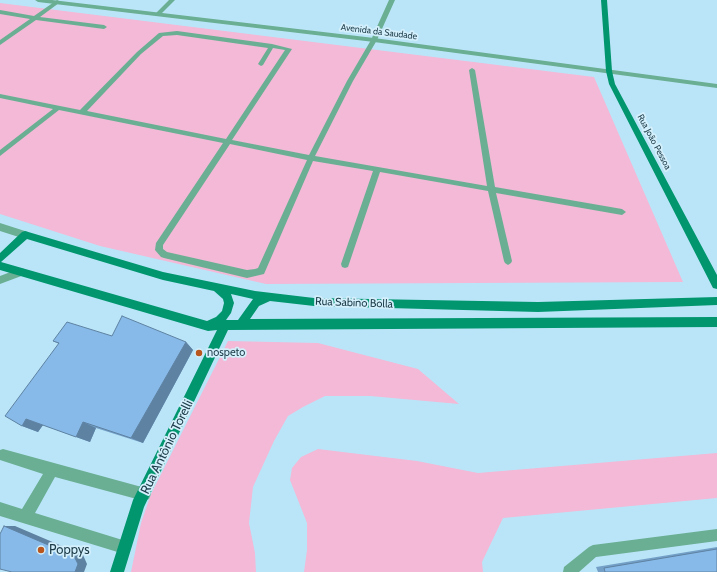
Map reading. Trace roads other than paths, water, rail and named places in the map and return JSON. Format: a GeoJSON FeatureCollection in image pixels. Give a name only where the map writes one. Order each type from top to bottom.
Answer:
{"type":"FeatureCollection","features":[{"type":"Feature","properties":{"kind":"main road","name":"Rua João Pessoa"},"geometry":{"type":"LineString","coordinates":[[604,0],[609,71],[612,84],[717,285]]}},
{"type":"Feature","properties":{"kind":"main road"},"geometry":{"type":"LineString","coordinates":[[0,259],[25,234]]}},
{"type":"Feature","properties":{"kind":"main road","name":"Rua Sabino Bolla"},"geometry":{"type":"LineString","coordinates":[[25,234],[163,276],[269,297],[314,302],[374,305],[538,307],[717,302]]}},
{"type":"Feature","properties":{"kind":"main road","name":"Rua Sabino Bolla"},"geometry":{"type":"LineString","coordinates":[[0,266],[208,326],[717,322]]}},
{"type":"Feature","properties":{"kind":"main road"},"geometry":{"type":"LineString","coordinates":[[208,326],[223,317],[229,303],[227,297],[216,287]]}},
{"type":"Feature","properties":{"kind":"main road"},"geometry":{"type":"LineString","coordinates":[[240,325],[255,303],[269,297]]}},
{"type":"Feature","properties":{"kind":"main road","name":"Rua Antônio Torelli"},"geometry":{"type":"LineString","coordinates":[[118,572],[124,547],[138,505],[225,325]]}},
{"type":"Feature","properties":{"kind":"street","name":"Avenida da Saudade"},"geometry":{"type":"LineString","coordinates":[[38,0],[374,40],[717,86]]}},
{"type":"Feature","properties":{"kind":"street"},"geometry":{"type":"LineString","coordinates":[[154,14],[172,0]]}},
{"type":"Feature","properties":{"kind":"street"},"geometry":{"type":"LineString","coordinates":[[374,40],[392,0]]}},
{"type":"Feature","properties":{"kind":"street","name":"Rua Sabino Bolla"},"geometry":{"type":"LineString","coordinates":[[0,227],[25,234]]}},
{"type":"Feature","properties":{"kind":"street"},"geometry":{"type":"LineString","coordinates":[[0,280],[21,272]]}},
{"type":"Feature","properties":{"kind":"street"},"geometry":{"type":"LineString","coordinates":[[3,455],[52,470],[144,494]]}},
{"type":"Feature","properties":{"kind":"street"},"geometry":{"type":"LineString","coordinates":[[26,516],[52,470]]}},
{"type":"Feature","properties":{"kind":"street"},"geometry":{"type":"LineString","coordinates":[[0,508],[124,547]]}},
{"type":"Feature","properties":{"kind":"lane"},"geometry":{"type":"LineString","coordinates":[[0,43],[56,2]]}},
{"type":"Feature","properties":{"kind":"lane"},"geometry":{"type":"LineString","coordinates":[[0,12],[104,27]]}},
{"type":"Feature","properties":{"kind":"lane"},"geometry":{"type":"LineString","coordinates":[[82,112],[139,53],[161,34],[177,33],[289,49],[159,244],[159,250],[164,255],[247,274],[261,271],[311,158],[350,81],[374,40]]}},
{"type":"Feature","properties":{"kind":"lane"},"geometry":{"type":"LineString","coordinates":[[261,64],[272,46]]}},
{"type":"Feature","properties":{"kind":"lane"},"geometry":{"type":"LineString","coordinates":[[472,70],[491,189],[508,261]]}},
{"type":"Feature","properties":{"kind":"lane"},"geometry":{"type":"LineString","coordinates":[[0,96],[311,158],[622,212]]}},
{"type":"Feature","properties":{"kind":"lane"},"geometry":{"type":"LineString","coordinates":[[0,154],[59,107]]}},
{"type":"Feature","properties":{"kind":"lane"},"geometry":{"type":"LineString","coordinates":[[345,264],[377,169]]}},
{"type":"Feature","properties":{"kind":"lane"},"geometry":{"type":"LineString","coordinates":[[569,572],[593,551],[717,535]]}},
{"type":"Feature","properties":{"kind":"place","name":"nospeto"},"geometry":{"type":"Point","coordinates":[199,353]}},
{"type":"Feature","properties":{"kind":"place","name":"Poppys"},"geometry":{"type":"Point","coordinates":[41,550]}}]}
